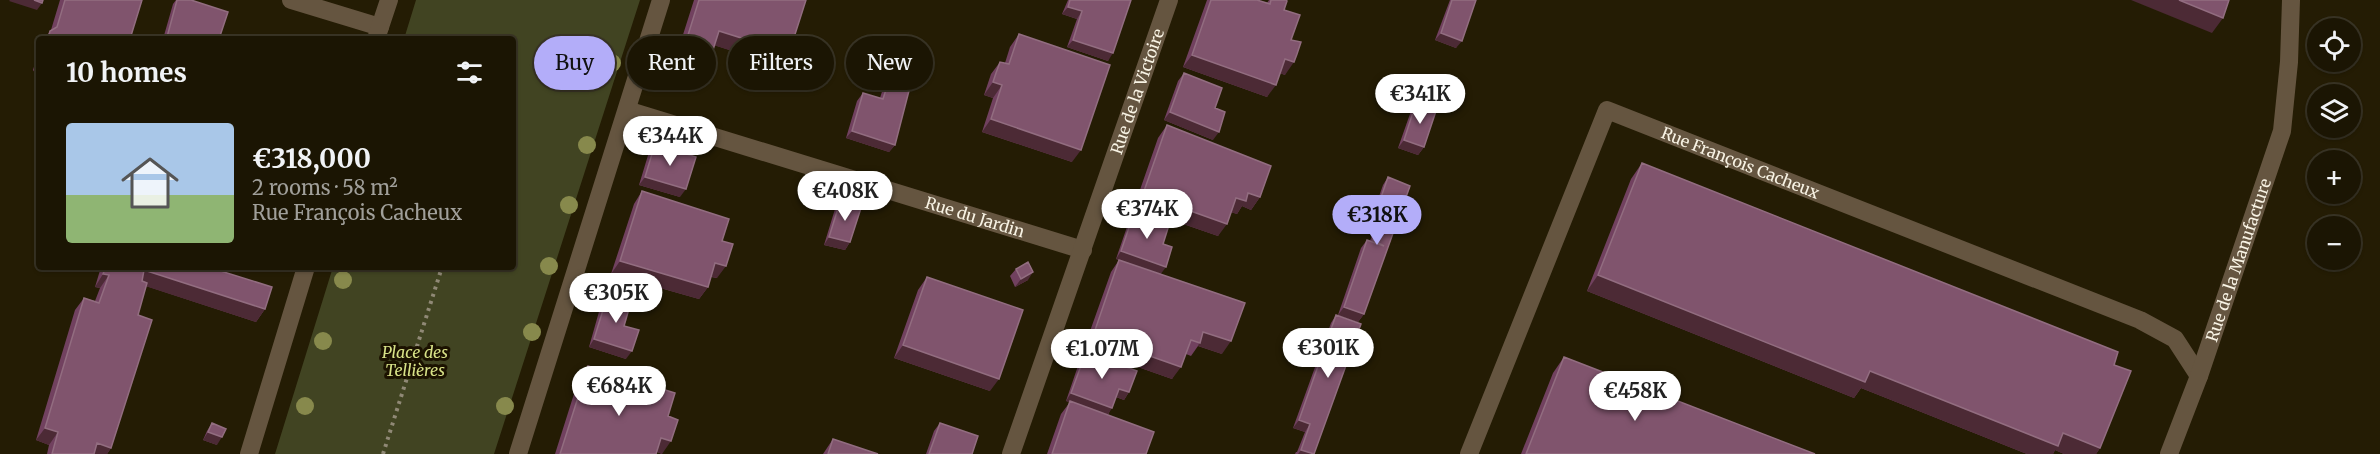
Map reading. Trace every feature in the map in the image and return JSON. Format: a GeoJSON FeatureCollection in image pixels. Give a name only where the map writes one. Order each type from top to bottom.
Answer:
{"type":"FeatureCollection","features":[{"type":"Feature","properties":{"kind":"street"},"geometry":{"type":"LineString","coordinates":[[291,0],[378,33],[389,0]]}},
{"type":"Feature","properties":{"kind":"street"},"geometry":{"type":"LineString","coordinates":[[518,454],[661,0]]}},
{"type":"Feature","properties":{"kind":"street","name":"Rue de la Victoire"},"geometry":{"type":"LineString","coordinates":[[1011,454],[1169,0]]}},
{"type":"Feature","properties":{"kind":"street","name":"Rue de la Manufacture"},"geometry":{"type":"LineString","coordinates":[[2169,454],[2199,376],[2282,131],[2289,62],[2291,0]]}},
{"type":"Feature","properties":{"kind":"street","name":"Rue du Jardin"},"geometry":{"type":"LineString","coordinates":[[627,110],[1083,250]]}},
{"type":"Feature","properties":{"kind":"street","name":"Rue François Cacheux"},"geometry":{"type":"LineString","coordinates":[[1469,454],[1607,111],[2140,321],[2175,339],[2199,376]]}},
{"type":"Feature","properties":{"kind":"street"},"geometry":{"type":"LineString","coordinates":[[249,454],[305,270]]}},
{"type":"Feature","properties":{"kind":"path"},"geometry":{"type":"LineString","coordinates":[[383,454],[441,270]]}},
{"type":"Feature","properties":{"kind":"green space","name":"Place des Tellières"},"geometry":{"type":"Polygon","coordinates":[[[416,0],[640,0],[615,78],[615,36],[534,36],[534,90],[611,90],[494,454],[275,454],[332,270],[516,270],[516,36],[405,36],[416,0]]]}},
{"type":"Feature","properties":{"kind":"building"},"geometry":{"type":"Polygon","coordinates":[[[65,0],[142,0],[131,36],[49,36],[50,31],[57,27],[65,0]]]}},
{"type":"Feature","properties":{"kind":"building"},"geometry":{"type":"Polygon","coordinates":[[[177,0],[191,0],[228,12],[220,36],[167,36],[177,0]]]}},
{"type":"Feature","properties":{"kind":"building"},"geometry":{"type":"Polygon","coordinates":[[[699,0],[806,0],[794,36],[735,36],[719,31],[716,40],[716,36],[688,36],[699,0]]]}},
{"type":"Feature","properties":{"kind":"building"},"geometry":{"type":"Polygon","coordinates":[[[1070,0],[1131,0],[1113,53],[1073,40],[1082,11],[1068,7],[1070,0]]]}},
{"type":"Feature","properties":{"kind":"building"},"geometry":{"type":"Polygon","coordinates":[[[1211,0],[1257,0],[1270,4],[1271,0],[1286,0],[1284,10],[1300,15],[1291,40],[1301,42],[1297,54],[1294,62],[1285,59],[1276,85],[1192,55],[1211,0]]]}},
{"type":"Feature","properties":{"kind":"building"},"geometry":{"type":"Polygon","coordinates":[[[1452,0],[1476,0],[1462,41],[1441,33],[1452,0]]]}},
{"type":"Feature","properties":{"kind":"building"},"geometry":{"type":"Polygon","coordinates":[[[2179,0],[2229,0],[2223,18],[2179,0]]]}},
{"type":"Feature","properties":{"kind":"building"},"geometry":{"type":"Polygon","coordinates":[[[1019,34],[1110,65],[1081,150],[991,119],[1002,85],[993,82],[1000,62],[1009,64],[1019,34]]]}},
{"type":"Feature","properties":{"kind":"building"},"geometry":{"type":"Polygon","coordinates":[[[1184,73],[1222,88],[1215,108],[1225,112],[1219,132],[1170,112],[1184,73]]]}},
{"type":"Feature","properties":{"kind":"building"},"geometry":{"type":"Polygon","coordinates":[[[886,90],[909,90],[895,145],[852,131],[863,93],[883,99],[886,90]]]}},
{"type":"Feature","properties":{"kind":"building"},"geometry":{"type":"Polygon","coordinates":[[[1416,103],[1436,111],[1424,147],[1404,140],[1416,103]]]}},
{"type":"Feature","properties":{"kind":"building"},"geometry":{"type":"Polygon","coordinates":[[[1167,125],[1271,166],[1260,197],[1248,193],[1246,201],[1236,198],[1227,224],[1143,194],[1167,125]]]}},
{"type":"Feature","properties":{"kind":"building"},"geometry":{"type":"Polygon","coordinates":[[[655,144],[696,157],[686,189],[645,177],[655,144]]]}},
{"type":"Feature","properties":{"kind":"building"},"geometry":{"type":"Polygon","coordinates":[[[1642,163],[2118,352],[2114,365],[2131,371],[2100,448],[2063,433],[2058,446],[1870,371],[1865,382],[1598,275],[1642,163]]]}},
{"type":"Feature","properties":{"kind":"building"},"geometry":{"type":"Polygon","coordinates":[[[1388,177],[1410,186],[1364,314],[1344,307],[1367,240],[1384,246],[1373,240],[1384,208],[1378,206],[1388,177]]]}},
{"type":"Feature","properties":{"kind":"building"},"geometry":{"type":"Polygon","coordinates":[[[642,191],[729,219],[722,241],[733,244],[726,266],[715,263],[708,287],[620,261],[642,191]]]}},
{"type":"Feature","properties":{"kind":"building"},"geometry":{"type":"Polygon","coordinates":[[[840,202],[861,208],[850,242],[829,237],[840,202]]]}},
{"type":"Feature","properties":{"kind":"building"},"geometry":{"type":"Polygon","coordinates":[[[1134,213],[1169,225],[1163,244],[1172,247],[1166,267],[1121,251],[1134,213]]]}},
{"type":"Feature","properties":{"kind":"building"},"geometry":{"type":"Polygon","coordinates":[[[1119,260],[1245,303],[1231,341],[1203,332],[1200,343],[1191,340],[1181,367],[1093,336],[1119,260]]]}},
{"type":"Feature","properties":{"kind":"building"},"geometry":{"type":"Polygon","coordinates":[[[1028,262],[1033,272],[1021,279],[1016,269],[1028,262]]]}},
{"type":"Feature","properties":{"kind":"building"},"geometry":{"type":"Polygon","coordinates":[[[105,270],[144,270],[142,281],[147,283],[138,315],[152,320],[111,448],[97,443],[94,454],[52,454],[58,432],[45,428],[84,298],[99,303],[109,275],[103,274],[105,270]]]}},
{"type":"Feature","properties":{"kind":"building"},"geometry":{"type":"Polygon","coordinates":[[[144,270],[218,270],[272,287],[265,309],[144,270]]]}},
{"type":"Feature","properties":{"kind":"building"},"geometry":{"type":"Polygon","coordinates":[[[927,277],[1023,310],[999,379],[903,345],[927,277]]]}},
{"type":"Feature","properties":{"kind":"building"},"geometry":{"type":"Polygon","coordinates":[[[608,294],[631,302],[624,326],[639,330],[632,351],[594,339],[608,294]]]}},
{"type":"Feature","properties":{"kind":"building"},"geometry":{"type":"Polygon","coordinates":[[[1336,315],[1361,324],[1314,454],[1301,450],[1310,424],[1299,420],[1336,315]]]}},
{"type":"Feature","properties":{"kind":"building"},"geometry":{"type":"Polygon","coordinates":[[[1086,352],[1137,371],[1129,392],[1119,389],[1112,408],[1071,393],[1086,352]]]}},
{"type":"Feature","properties":{"kind":"building"},"geometry":{"type":"Polygon","coordinates":[[[1564,357],[1815,454],[1526,454],[1564,357]]]}},
{"type":"Feature","properties":{"kind":"building"},"geometry":{"type":"Polygon","coordinates":[[[588,366],[675,393],[668,416],[678,420],[671,441],[661,438],[656,454],[560,454],[588,366]]]}},
{"type":"Feature","properties":{"kind":"building"},"geometry":{"type":"Polygon","coordinates":[[[1070,401],[1154,432],[1146,454],[1052,454],[1070,401]]]}},
{"type":"Feature","properties":{"kind":"building"},"geometry":{"type":"Polygon","coordinates":[[[212,423],[226,429],[222,437],[208,432],[212,423]]]}},
{"type":"Feature","properties":{"kind":"building"},"geometry":{"type":"Polygon","coordinates":[[[940,423],[978,436],[972,454],[929,454],[940,423]]]}},
{"type":"Feature","properties":{"kind":"building"},"geometry":{"type":"Polygon","coordinates":[[[833,439],[878,454],[828,454],[833,439]]]}}]}
